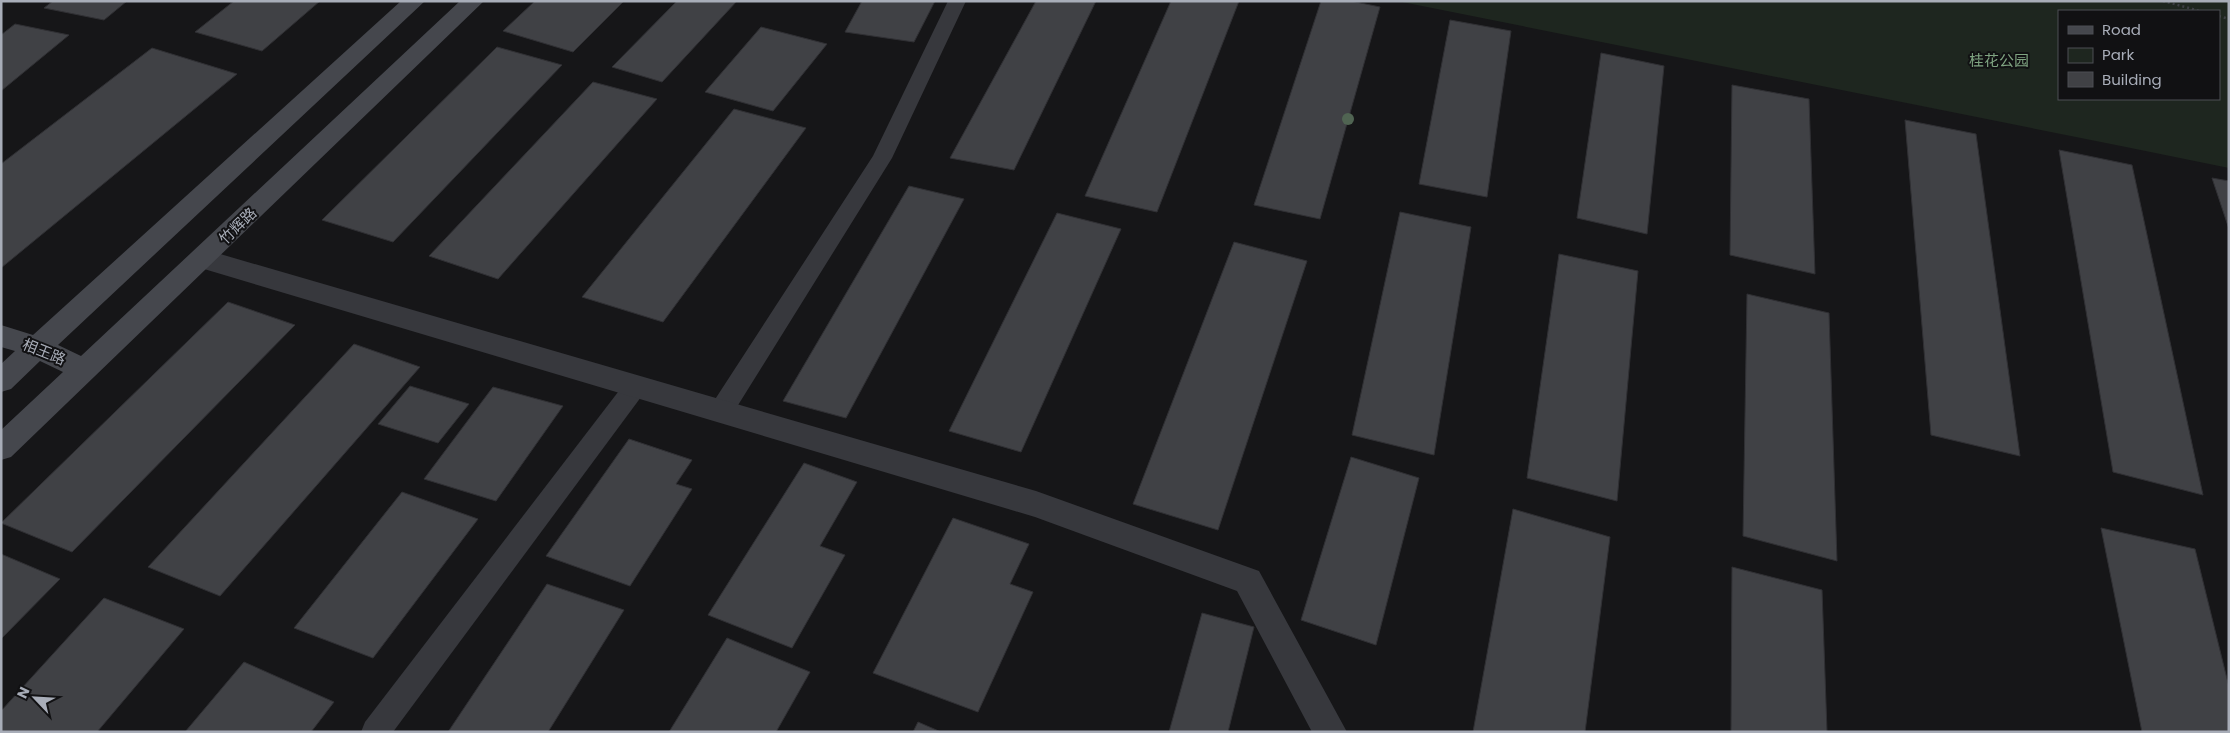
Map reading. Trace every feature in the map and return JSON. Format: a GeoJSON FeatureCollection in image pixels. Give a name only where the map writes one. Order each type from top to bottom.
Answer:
{"type":"FeatureCollection","features":[{"type":"Feature","properties":{"kind":"main road"},"geometry":{"type":"LineString","coordinates":[[1,381],[414,1]]}},
{"type":"Feature","properties":{"kind":"main road","name":"竹辉路"},"geometry":{"type":"LineString","coordinates":[[1,448],[203,259],[473,1]]}},
{"type":"Feature","properties":{"kind":"main road","name":"相王路"},"geometry":{"type":"LineString","coordinates":[[1,336],[38,348],[85,370]]}},
{"type":"Feature","properties":{"kind":"street"},"geometry":{"type":"LineString","coordinates":[[203,259],[1036,504],[1248,580],[1330,732]]}},
{"type":"Feature","properties":{"kind":"lane"},"geometry":{"type":"LineString","coordinates":[[721,411],[882,158],[958,1]]}},
{"type":"Feature","properties":{"kind":"lane"},"geometry":{"type":"LineString","coordinates":[[375,732],[636,386]]}},
{"type":"Feature","properties":{"kind":"path"},"geometry":{"type":"LineString","coordinates":[[2163,1],[2196,10]]}},
{"type":"Feature","properties":{"kind":"green space","name":"桂花公园"},"geometry":{"type":"Polygon","coordinates":[[[1397,1],[2229,1],[2229,168],[1397,1]]]}},
{"type":"Feature","properties":{"kind":"building"},"geometry":{"type":"Polygon","coordinates":[[[53,1],[127,1],[104,20],[44,8],[53,1]]]}},
{"type":"Feature","properties":{"kind":"building"},"geometry":{"type":"Polygon","coordinates":[[[234,1],[320,1],[262,51],[195,32],[234,1]]]}},
{"type":"Feature","properties":{"kind":"building"},"geometry":{"type":"Polygon","coordinates":[[[535,1],[624,1],[573,52],[503,31],[535,1]]]}},
{"type":"Feature","properties":{"kind":"building"},"geometry":{"type":"Polygon","coordinates":[[[677,1],[737,1],[662,82],[612,67],[677,1]]]}},
{"type":"Feature","properties":{"kind":"building"},"geometry":{"type":"Polygon","coordinates":[[[862,1],[935,1],[914,42],[845,32],[862,1]]]}},
{"type":"Feature","properties":{"kind":"building"},"geometry":{"type":"Polygon","coordinates":[[[1036,1],[1096,1],[1014,170],[950,158],[1036,1]]]}},
{"type":"Feature","properties":{"kind":"building"},"geometry":{"type":"Polygon","coordinates":[[[1171,1],[1239,1],[1157,212],[1085,196],[1171,1]]]}},
{"type":"Feature","properties":{"kind":"building"},"geometry":{"type":"Polygon","coordinates":[[[1321,1],[1351,1],[1380,7],[1320,219],[1254,205],[1321,1]]]}},
{"type":"Feature","properties":{"kind":"building"},"geometry":{"type":"Polygon","coordinates":[[[1450,20],[1511,31],[1487,197],[1419,184],[1450,20]]]}},
{"type":"Feature","properties":{"kind":"building"},"geometry":{"type":"Polygon","coordinates":[[[15,24],[69,35],[1,91],[1,35],[15,24]]]}},
{"type":"Feature","properties":{"kind":"building"},"geometry":{"type":"Polygon","coordinates":[[[761,27],[827,44],[773,111],[705,92],[761,27]]]}},
{"type":"Feature","properties":{"kind":"building"},"geometry":{"type":"Polygon","coordinates":[[[497,47],[562,65],[393,242],[322,220],[497,47]]]}},
{"type":"Feature","properties":{"kind":"building"},"geometry":{"type":"Polygon","coordinates":[[[152,48],[237,74],[1,268],[1,164],[152,48]]]}},
{"type":"Feature","properties":{"kind":"building"},"geometry":{"type":"Polygon","coordinates":[[[1601,53],[1664,66],[1647,234],[1577,218],[1601,53]]]}},
{"type":"Feature","properties":{"kind":"building"},"geometry":{"type":"Polygon","coordinates":[[[593,82],[657,99],[498,279],[429,256],[593,82]]]}},
{"type":"Feature","properties":{"kind":"building"},"geometry":{"type":"Polygon","coordinates":[[[1732,85],[1809,99],[1815,274],[1730,255],[1732,85]]]}},
{"type":"Feature","properties":{"kind":"building"},"geometry":{"type":"Polygon","coordinates":[[[734,109],[806,128],[663,322],[582,297],[734,109]]]}},
{"type":"Feature","properties":{"kind":"building"},"geometry":{"type":"Polygon","coordinates":[[[1905,120],[1976,134],[2020,456],[1931,435],[1905,120]]]}},
{"type":"Feature","properties":{"kind":"building"},"geometry":{"type":"Polygon","coordinates":[[[2059,150],[2132,165],[2203,495],[2113,472],[2059,150]]]}},
{"type":"Feature","properties":{"kind":"building"},"geometry":{"type":"Polygon","coordinates":[[[2212,178],[2229,181],[2229,229],[2212,178]]]}},
{"type":"Feature","properties":{"kind":"building"},"geometry":{"type":"Polygon","coordinates":[[[909,186],[964,199],[846,418],[783,401],[909,186]]]}},
{"type":"Feature","properties":{"kind":"building"},"geometry":{"type":"Polygon","coordinates":[[[1400,212],[1471,227],[1434,455],[1352,435],[1400,212]]]}},
{"type":"Feature","properties":{"kind":"building"},"geometry":{"type":"Polygon","coordinates":[[[1057,213],[1121,229],[1021,452],[949,431],[1057,213]]]}},
{"type":"Feature","properties":{"kind":"building"},"geometry":{"type":"Polygon","coordinates":[[[1234,242],[1307,261],[1218,530],[1133,504],[1234,242]]]}},
{"type":"Feature","properties":{"kind":"building"},"geometry":{"type":"Polygon","coordinates":[[[1559,254],[1638,271],[1617,501],[1527,478],[1559,254]]]}},
{"type":"Feature","properties":{"kind":"building"},"geometry":{"type":"Polygon","coordinates":[[[1747,294],[1829,313],[1837,561],[1743,536],[1747,294]]]}},
{"type":"Feature","properties":{"kind":"building"},"geometry":{"type":"Polygon","coordinates":[[[228,302],[295,325],[72,552],[1,523],[228,302]]]}},
{"type":"Feature","properties":{"kind":"building"},"geometry":{"type":"Polygon","coordinates":[[[354,344],[420,367],[220,596],[148,567],[354,344]]]}},
{"type":"Feature","properties":{"kind":"building"},"geometry":{"type":"Polygon","coordinates":[[[410,386],[469,404],[438,443],[378,424],[410,386]]]}},
{"type":"Feature","properties":{"kind":"building"},"geometry":{"type":"Polygon","coordinates":[[[493,387],[563,406],[496,501],[424,479],[493,387]]]}},
{"type":"Feature","properties":{"kind":"building"},"geometry":{"type":"Polygon","coordinates":[[[629,439],[692,460],[676,484],[692,489],[630,586],[546,556],[629,439]]]}},
{"type":"Feature","properties":{"kind":"building"},"geometry":{"type":"Polygon","coordinates":[[[1351,457],[1419,478],[1376,645],[1301,620],[1351,457]]]}},
{"type":"Feature","properties":{"kind":"building"},"geometry":{"type":"Polygon","coordinates":[[[804,463],[857,482],[820,546],[845,555],[792,648],[708,615],[804,463]]]}},
{"type":"Feature","properties":{"kind":"building"},"geometry":{"type":"Polygon","coordinates":[[[402,492],[478,519],[373,658],[294,628],[402,492]]]}},
{"type":"Feature","properties":{"kind":"building"},"geometry":{"type":"Polygon","coordinates":[[[1513,509],[1610,537],[1585,732],[1473,732],[1513,509]]]}},
{"type":"Feature","properties":{"kind":"building"},"geometry":{"type":"Polygon","coordinates":[[[953,518],[1029,544],[1010,584],[1033,592],[978,712],[873,673],[953,518]]]}},
{"type":"Feature","properties":{"kind":"building"},"geometry":{"type":"Polygon","coordinates":[[[2101,528],[2195,549],[2229,687],[2229,732],[2142,732],[2101,528]]]}},
{"type":"Feature","properties":{"kind":"building"},"geometry":{"type":"Polygon","coordinates":[[[1,554],[60,579],[1,639],[1,554]]]}},
{"type":"Feature","properties":{"kind":"building"},"geometry":{"type":"Polygon","coordinates":[[[1732,567],[1822,590],[1827,732],[1731,732],[1732,567]]]}},
{"type":"Feature","properties":{"kind":"building"},"geometry":{"type":"Polygon","coordinates":[[[547,584],[624,610],[548,732],[448,732],[547,584]]]}},
{"type":"Feature","properties":{"kind":"building"},"geometry":{"type":"Polygon","coordinates":[[[104,598],[184,629],[97,732],[1,732],[1,711],[104,598]]]}},
{"type":"Feature","properties":{"kind":"building"},"geometry":{"type":"Polygon","coordinates":[[[1202,613],[1254,627],[1228,732],[1169,732],[1202,613]]]}},
{"type":"Feature","properties":{"kind":"building"},"geometry":{"type":"Polygon","coordinates":[[[727,638],[810,672],[776,732],[669,732],[727,638]]]}},
{"type":"Feature","properties":{"kind":"building"},"geometry":{"type":"Polygon","coordinates":[[[244,662],[334,702],[311,732],[185,732],[244,662]]]}},
{"type":"Feature","properties":{"kind":"building"},"geometry":{"type":"Polygon","coordinates":[[[918,722],[941,732],[913,732],[918,722]]]}}]}
